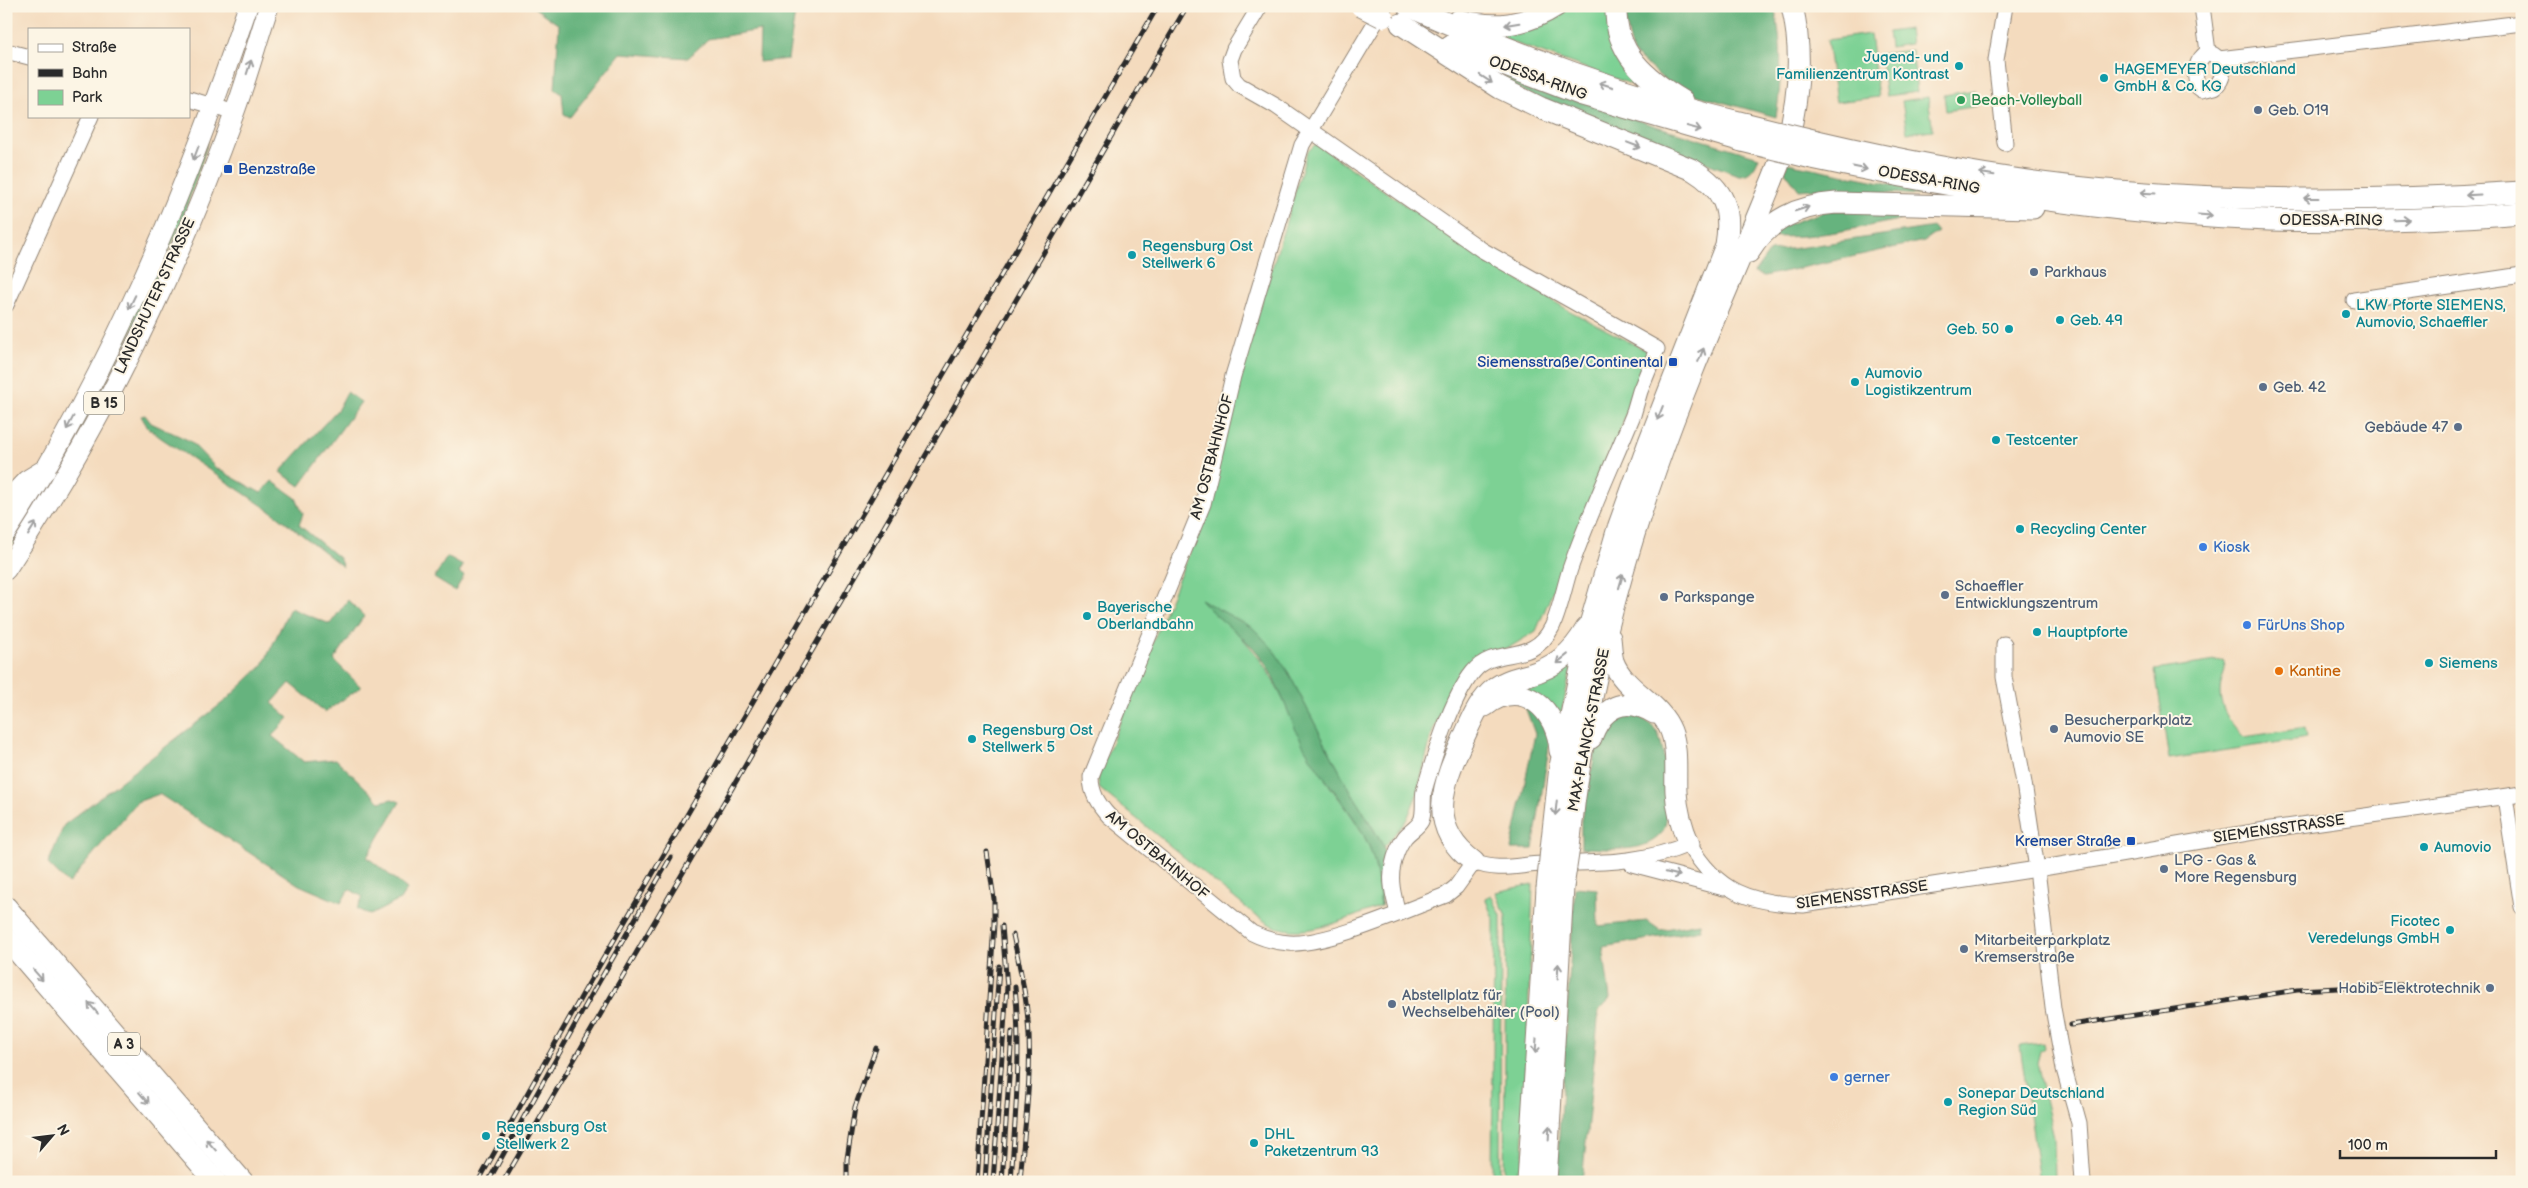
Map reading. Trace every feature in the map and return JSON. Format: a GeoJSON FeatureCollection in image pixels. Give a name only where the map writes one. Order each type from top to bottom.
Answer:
{"type":"FeatureCollection","features":[{"type":"Feature","properties":{"kind":"highway","name":"ODESSA-RING"},"geometry":{"type":"LineString","coordinates":[[1362,6],[1397,12],[1655,101],[1720,118],[1744,133]]}},
{"type":"Feature","properties":{"kind":"highway"},"geometry":{"type":"LineString","coordinates":[[1397,12],[1495,26],[1512,25],[1529,20],[1556,6]]}},
{"type":"Feature","properties":{"kind":"highway"},"geometry":{"type":"LineString","coordinates":[[1616,6],[1619,37],[1636,67],[1663,89],[1720,118]]}},
{"type":"Feature","properties":{"kind":"highway"},"geometry":{"type":"LineString","coordinates":[[1678,367],[1746,215],[1768,159],[1781,116],[1788,48],[1780,6]]}},
{"type":"Feature","properties":{"kind":"highway"},"geometry":{"type":"LineString","coordinates":[[1724,298],[1780,161],[1794,118],[1799,73],[1799,48],[1792,6]]}},
{"type":"Feature","properties":{"kind":"highway","name":"ODESSA-RING"},"geometry":{"type":"LineString","coordinates":[[1397,12],[1495,63],[1582,94],[1814,150],[1934,183],[2122,209],[2266,220],[2332,221],[2522,213]]}},
{"type":"Feature","properties":{"kind":"highway"},"geometry":{"type":"LineString","coordinates":[[1397,12],[1500,88],[1542,108],[1667,158],[1693,170],[1712,183],[1724,201],[1728,214],[1729,228],[1726,245],[1678,367]]}},
{"type":"Feature","properties":{"kind":"highway","name":"ODESSA-RING"},"geometry":{"type":"LineString","coordinates":[[1814,150],[1894,159],[2038,182],[2118,191],[2265,199],[2393,198],[2522,192]]}},
{"type":"Feature","properties":{"kind":"highway"},"geometry":{"type":"LineString","coordinates":[[1724,298],[1761,234],[1796,210],[1817,205],[1836,203],[2122,209]]}},
{"type":"Feature","properties":{"kind":"highway","name":"MAX-PLANCK-STRASSE"},"geometry":{"type":"LineString","coordinates":[[1600,624],[1655,469],[1724,298]]}},
{"type":"Feature","properties":{"kind":"highway","name":"MAX-PLANCK-STRASSE"},"geometry":{"type":"LineString","coordinates":[[1528,1182],[1555,888],[1570,769],[1618,528],[1678,367]]}},
{"type":"Feature","properties":{"kind":"highway"},"geometry":{"type":"LineString","coordinates":[[6,503],[26,481],[44,470]]}},
{"type":"Feature","properties":{"kind":"highway"},"geometry":{"type":"LineString","coordinates":[[1474,862],[1455,845],[1444,823],[1442,804],[1446,779],[1475,714],[1484,698],[1495,688],[1508,680],[1542,671],[1564,658],[1600,624],[1613,660],[1621,675],[1632,688],[1657,709],[1671,732],[1676,795],[1683,831],[1689,844]]}},
{"type":"Feature","properties":{"kind":"highway"},"geometry":{"type":"LineString","coordinates":[[1475,714],[1488,704],[1509,695],[1523,696],[1537,702],[1547,711],[1556,727],[1570,769]]}},
{"type":"Feature","properties":{"kind":"highway"},"geometry":{"type":"LineString","coordinates":[[1570,769],[1597,723],[1604,713],[1613,707],[1629,704],[1646,708],[1664,719]]}},
{"type":"Feature","properties":{"kind":"highway","name":"MAX-PLANCK-STRASSE"},"geometry":{"type":"LineString","coordinates":[[1546,1182],[1555,888]]}},
{"type":"Feature","properties":{"kind":"highway","name":"A 3"},"geometry":{"type":"LineString","coordinates":[[6,907],[242,1182]]}},
{"type":"Feature","properties":{"kind":"highway","name":"A 3"},"geometry":{"type":"LineString","coordinates":[[6,938],[216,1182]]}},
{"type":"Feature","properties":{"kind":"main road","name":"LANDSHUTER STRASSE"},"geometry":{"type":"LineString","coordinates":[[6,533],[44,470],[109,349],[152,259],[181,193],[248,6]]}},
{"type":"Feature","properties":{"kind":"main road","name":"LANDSHUTER STRASSE"},"geometry":{"type":"LineString","coordinates":[[6,570],[62,480],[108,396],[170,271],[235,113],[269,6]]}},
{"type":"Feature","properties":{"kind":"street"},"geometry":{"type":"LineString","coordinates":[[1260,6],[1234,49],[1230,60],[1233,78],[1239,85],[1276,106],[1482,250],[1657,349],[1640,391],[1633,415],[1570,568],[1552,626],[1544,639],[1535,648],[1524,653],[1496,657],[1483,662],[1473,672],[1452,709],[1424,793],[1422,819],[1405,838],[1396,854],[1392,867],[1393,896],[1398,913]]}},
{"type":"Feature","properties":{"kind":"street"},"geometry":{"type":"LineString","coordinates":[[2005,6],[1996,60],[2005,143]]}},
{"type":"Feature","properties":{"kind":"street"},"geometry":{"type":"LineString","coordinates":[[2202,6],[2214,55],[2522,23]]}},
{"type":"Feature","properties":{"kind":"street","name":"AM OSTBAHNHOF"},"geometry":{"type":"LineString","coordinates":[[1397,12],[1371,34],[1302,145],[1233,376],[1203,504],[1093,768],[1091,786],[1096,798],[1109,816],[1237,922],[1263,938],[1290,944],[1310,942],[1446,895],[1456,887],[1474,862]]}},
{"type":"Feature","properties":{"kind":"street"},"geometry":{"type":"LineString","coordinates":[[6,51],[28,57]]}},
{"type":"Feature","properties":{"kind":"street"},"geometry":{"type":"LineString","coordinates":[[190,99],[235,113]]}},
{"type":"Feature","properties":{"kind":"street"},"geometry":{"type":"LineString","coordinates":[[6,305],[90,118]]}},
{"type":"Feature","properties":{"kind":"street"},"geometry":{"type":"LineString","coordinates":[[2354,300],[2522,275]]}},
{"type":"Feature","properties":{"kind":"street"},"geometry":{"type":"LineString","coordinates":[[2004,644],[2004,677],[2024,783],[2037,869],[2053,1008],[2064,1069],[2079,1123],[2082,1182]]}},
{"type":"Feature","properties":{"kind":"street","name":"SIEMENSSTRASSE"},"geometry":{"type":"LineString","coordinates":[[1689,844],[1706,869],[1732,890],[1772,904],[1803,905],[2037,869],[2271,829],[2522,794]]}},
{"type":"Feature","properties":{"kind":"street"},"geometry":{"type":"LineString","coordinates":[[2506,797],[2522,907]]}},
{"type":"Feature","properties":{"kind":"street"},"geometry":{"type":"LineString","coordinates":[[1474,862],[1487,867],[1501,869],[1539,864],[1626,862],[1667,854],[1689,844]]}},
{"type":"Feature","properties":{"kind":"street"},"geometry":{"type":"LineString","coordinates":[[1626,862],[1732,890]]}},
{"type":"Feature","properties":{"kind":"green space"},"geometry":{"type":"Polygon","coordinates":[[[532,6],[796,6],[788,59],[759,62],[760,30],[708,39],[688,58],[621,53],[570,117],[564,114],[562,94],[555,89],[559,25],[532,6]]]}},
{"type":"Feature","properties":{"kind":"green space"},"geometry":{"type":"Polygon","coordinates":[[[1565,6],[1611,6],[1645,89],[1497,37],[1565,6]]]}},
{"type":"Feature","properties":{"kind":"green space"},"geometry":{"type":"Polygon","coordinates":[[[1622,6],[1774,6],[1781,62],[1776,117],[1675,89],[1633,53],[1622,6]]]}},
{"type":"Feature","properties":{"kind":"green space"},"geometry":{"type":"Polygon","coordinates":[[[1909,29],[1911,44],[1890,47],[1888,32],[1909,29]]]}},
{"type":"Feature","properties":{"kind":"green space"},"geometry":{"type":"Polygon","coordinates":[[[1870,34],[1878,97],[1836,102],[1827,40],[1870,34]]]}},
{"type":"Feature","properties":{"kind":"green space"},"geometry":{"type":"Polygon","coordinates":[[[1912,50],[1917,92],[1886,96],[1880,54],[1912,50]]]}},
{"type":"Feature","properties":{"kind":"green space"},"geometry":{"type":"Polygon","coordinates":[[[1500,72],[1649,124],[1759,157],[1756,165],[1749,173],[1738,175],[1529,94],[1499,79],[1500,72]]]}},
{"type":"Feature","properties":{"kind":"green space","name":"Beach-Volleyball"},"geometry":{"type":"Polygon","coordinates":[[[1975,90],[1978,106],[1946,111],[1944,95],[1975,90]]]}},
{"type":"Feature","properties":{"kind":"green space"},"geometry":{"type":"Polygon","coordinates":[[[1928,97],[1933,130],[1907,133],[1902,101],[1928,97]]]}},
{"type":"Feature","properties":{"kind":"green space"},"geometry":{"type":"Polygon","coordinates":[[[208,142],[180,226],[141,313],[81,432],[8,553],[6,546],[29,510],[208,142]]]}},
{"type":"Feature","properties":{"kind":"green space"},"geometry":{"type":"Polygon","coordinates":[[[1316,144],[1493,265],[1570,311],[1647,351],[1617,440],[1536,631],[1510,647],[1482,655],[1463,670],[1433,730],[1416,797],[1407,819],[1384,847],[1341,774],[1288,672],[1229,626],[1246,642],[1271,676],[1319,770],[1364,836],[1372,853],[1376,868],[1381,906],[1318,928],[1292,930],[1276,927],[1255,915],[1099,788],[1098,776],[1207,509],[1238,381],[1307,152],[1316,144]]]}},
{"type":"Feature","properties":{"kind":"green space"},"geometry":{"type":"Polygon","coordinates":[[[1787,163],[1921,190],[1918,195],[1827,188],[1799,190],[1785,171],[1787,163]]]}},
{"type":"Feature","properties":{"kind":"green space"},"geometry":{"type":"Polygon","coordinates":[[[1899,210],[1900,220],[1850,230],[1816,235],[1764,236],[1783,226],[1826,211],[1899,210]]]}},
{"type":"Feature","properties":{"kind":"green space"},"geometry":{"type":"Polygon","coordinates":[[[1934,227],[1938,232],[1924,241],[1764,276],[1754,273],[1770,251],[1934,227]]]}},
{"type":"Feature","properties":{"kind":"green space"},"geometry":{"type":"Polygon","coordinates":[[[347,392],[361,402],[300,486],[280,472],[338,409],[347,392]]]}},
{"type":"Feature","properties":{"kind":"green space"},"geometry":{"type":"Polygon","coordinates":[[[145,415],[151,423],[190,441],[216,468],[261,493],[272,481],[296,498],[303,514],[299,525],[339,558],[343,567],[278,516],[161,438],[148,428],[141,416],[145,415]]]}},
{"type":"Feature","properties":{"kind":"green space"},"geometry":{"type":"Polygon","coordinates":[[[447,557],[463,566],[459,573],[464,576],[455,591],[434,578],[447,557]]]}},
{"type":"Feature","properties":{"kind":"green space"},"geometry":{"type":"Polygon","coordinates":[[[1200,599],[1253,628],[1273,649],[1288,672],[1341,774],[1384,847],[1387,862],[1381,906],[1376,868],[1369,846],[1355,820],[1303,745],[1267,666],[1253,648],[1200,599]]]}},
{"type":"Feature","properties":{"kind":"green space"},"geometry":{"type":"Polygon","coordinates":[[[348,600],[364,616],[334,660],[361,687],[325,712],[290,683],[272,703],[289,718],[272,736],[304,762],[336,759],[380,802],[392,799],[400,802],[367,857],[407,889],[400,900],[370,915],[357,909],[363,897],[349,889],[341,903],[299,885],[159,794],[137,802],[68,884],[48,864],[64,825],[225,701],[263,665],[290,608],[330,624],[348,600]]]}},
{"type":"Feature","properties":{"kind":"green space"},"geometry":{"type":"Polygon","coordinates":[[[1573,660],[1560,719],[1501,691],[1573,660]]]}},
{"type":"Feature","properties":{"kind":"green space"},"geometry":{"type":"Polygon","coordinates":[[[2223,660],[2225,667],[2220,688],[2222,704],[2228,718],[2244,737],[2305,728],[2307,738],[2169,759],[2155,670],[2223,660]]]}},
{"type":"Feature","properties":{"kind":"green space"},"geometry":{"type":"Polygon","coordinates":[[[1523,701],[1534,705],[1550,740],[1533,849],[1511,849],[1535,734],[1523,701]]]}},
{"type":"Feature","properties":{"kind":"green space"},"geometry":{"type":"Polygon","coordinates":[[[1623,712],[1649,723],[1656,730],[1660,738],[1667,783],[1665,827],[1661,834],[1653,841],[1634,848],[1581,848],[1581,820],[1600,731],[1623,712]]]}},
{"type":"Feature","properties":{"kind":"green space"},"geometry":{"type":"Polygon","coordinates":[[[1533,884],[1522,1182],[1504,1182],[1506,917],[1496,892],[1533,884]]]}},
{"type":"Feature","properties":{"kind":"green space"},"geometry":{"type":"Polygon","coordinates":[[[1575,887],[1597,889],[1598,926],[1647,921],[1660,930],[1700,923],[1701,930],[1603,947],[1610,999],[1599,1010],[1582,1182],[1556,1182],[1575,887]]]}},
{"type":"Feature","properties":{"kind":"green space"},"geometry":{"type":"Polygon","coordinates":[[[1491,895],[1501,915],[1500,1182],[1492,1182],[1494,921],[1485,898],[1491,895]]]}},
{"type":"Feature","properties":{"kind":"green space"},"geometry":{"type":"Polygon","coordinates":[[[2043,1043],[2044,1048],[2040,1051],[2037,1063],[2054,1138],[2055,1182],[2040,1182],[2020,1046],[2043,1043]]]}},
{"type":"Feature","properties":{"kind":"railway"},"geometry":{"type":"LineString","coordinates":[[478,1182],[585,990],[1158,6]]}},
{"type":"Feature","properties":{"kind":"railway"},"geometry":{"type":"LineString","coordinates":[[503,1182],[1187,6]]}},
{"type":"Feature","properties":{"kind":"railway"},"geometry":{"type":"LineString","coordinates":[[977,1182],[994,924],[994,899],[987,852]]}},
{"type":"Feature","properties":{"kind":"railway"},"geometry":{"type":"LineString","coordinates":[[488,1182],[592,994],[671,857]]}},
{"type":"Feature","properties":{"kind":"railway"},"geometry":{"type":"LineString","coordinates":[[993,1182],[1007,987],[1002,926]]}},
{"type":"Feature","properties":{"kind":"railway"},"geometry":{"type":"LineString","coordinates":[[1013,935],[1026,999],[1029,1041],[1029,1081],[1020,1182]]}},
{"type":"Feature","properties":{"kind":"railway"},"geometry":{"type":"LineString","coordinates":[[985,1182],[999,966]]}},
{"type":"Feature","properties":{"kind":"railway"},"geometry":{"type":"LineString","coordinates":[[2071,1025],[2297,990],[2401,985]]}},
{"type":"Feature","properties":{"kind":"railway"},"geometry":{"type":"LineString","coordinates":[[1011,1182],[1018,1060],[1015,987]]}},
{"type":"Feature","properties":{"kind":"railway"},"geometry":{"type":"LineString","coordinates":[[1002,1182],[1012,1032]]}},
{"type":"Feature","properties":{"kind":"railway"},"geometry":{"type":"LineString","coordinates":[[847,1182],[847,1159],[855,1107],[876,1048]]}},
{"type":"Feature","properties":{"kind":"place","name":"Jugend- und Familienzentrum Kontrast"},"geometry":{"type":"Point","coordinates":[1959,66]}},
{"type":"Feature","properties":{"kind":"place","name":"HAGEMEYER Deutschland GmbH & Co. KG"},"geometry":{"type":"Point","coordinates":[2104,78]}},
{"type":"Feature","properties":{"kind":"place","name":"Beach-Volleyball"},"geometry":{"type":"Point","coordinates":[1961,100]}},
{"type":"Feature","properties":{"kind":"place","name":"Geb. O19"},"geometry":{"type":"Point","coordinates":[2258,110]}},
{"type":"Feature","properties":{"kind":"place","name":"Benzstraße"},"geometry":{"type":"Point","coordinates":[228,169]}},
{"type":"Feature","properties":{"kind":"place","name":"Regensburg Ost Stellwerk 6"},"geometry":{"type":"Point","coordinates":[1132,255]}},
{"type":"Feature","properties":{"kind":"place","name":"Parkhaus"},"geometry":{"type":"Point","coordinates":[2034,272]}},
{"type":"Feature","properties":{"kind":"place","name":"LKW Pforte SIEMENS, Aumovio, Schaeffler"},"geometry":{"type":"Point","coordinates":[2346,314]}},
{"type":"Feature","properties":{"kind":"place","name":"Geb. 49"},"geometry":{"type":"Point","coordinates":[2060,320]}},
{"type":"Feature","properties":{"kind":"place","name":"Geb. 50"},"geometry":{"type":"Point","coordinates":[2009,329]}},
{"type":"Feature","properties":{"kind":"place","name":"Siemensstraße/Continental"},"geometry":{"type":"Point","coordinates":[1673,362]}},
{"type":"Feature","properties":{"kind":"place","name":"Aumovio Logistikzentrum"},"geometry":{"type":"Point","coordinates":[1855,382]}},
{"type":"Feature","properties":{"kind":"place","name":"Geb. 42"},"geometry":{"type":"Point","coordinates":[2263,387]}},
{"type":"Feature","properties":{"kind":"place","name":"Gebäude 47"},"geometry":{"type":"Point","coordinates":[2458,427]}},
{"type":"Feature","properties":{"kind":"place","name":"Testcenter"},"geometry":{"type":"Point","coordinates":[1996,440]}},
{"type":"Feature","properties":{"kind":"place","name":"Recycling Center"},"geometry":{"type":"Point","coordinates":[2020,529]}},
{"type":"Feature","properties":{"kind":"place","name":"Kiosk"},"geometry":{"type":"Point","coordinates":[2203,547]}},
{"type":"Feature","properties":{"kind":"place","name":"Schaeffler Entwicklungszentrum"},"geometry":{"type":"Point","coordinates":[1945,595]}},
{"type":"Feature","properties":{"kind":"place","name":"Parkspange"},"geometry":{"type":"Point","coordinates":[1664,597]}},
{"type":"Feature","properties":{"kind":"place","name":"Bayerische Oberlandbahn"},"geometry":{"type":"Point","coordinates":[1087,616]}},
{"type":"Feature","properties":{"kind":"place","name":"FürUns Shop"},"geometry":{"type":"Point","coordinates":[2247,625]}},
{"type":"Feature","properties":{"kind":"place","name":"Hauptpforte"},"geometry":{"type":"Point","coordinates":[2037,632]}},
{"type":"Feature","properties":{"kind":"place","name":"Siemens"},"geometry":{"type":"Point","coordinates":[2429,663]}},
{"type":"Feature","properties":{"kind":"place","name":"Kantine"},"geometry":{"type":"Point","coordinates":[2279,671]}},
{"type":"Feature","properties":{"kind":"place","name":"Besucherparkplatz Aumovio SE"},"geometry":{"type":"Point","coordinates":[2054,729]}},
{"type":"Feature","properties":{"kind":"place","name":"Regensburg Ost Stellwerk 5"},"geometry":{"type":"Point","coordinates":[972,739]}},
{"type":"Feature","properties":{"kind":"place","name":"Kremser Straße"},"geometry":{"type":"Point","coordinates":[2131,841]}},
{"type":"Feature","properties":{"kind":"place","name":"Aumovio"},"geometry":{"type":"Point","coordinates":[2424,847]}},
{"type":"Feature","properties":{"kind":"place","name":"LPG - Gas & More Regensburg"},"geometry":{"type":"Point","coordinates":[2164,869]}},
{"type":"Feature","properties":{"kind":"place","name":"Ficotec Veredelungs GmbH"},"geometry":{"type":"Point","coordinates":[2450,930]}},
{"type":"Feature","properties":{"kind":"place","name":"Mitarbeiterparkplatz Kremserstraße"},"geometry":{"type":"Point","coordinates":[1964,949]}},
{"type":"Feature","properties":{"kind":"place","name":"Habib-Elektrotechnik"},"geometry":{"type":"Point","coordinates":[2490,988]}},
{"type":"Feature","properties":{"kind":"place","name":"Abstellplatz für Wechselbehälter (Pool)"},"geometry":{"type":"Point","coordinates":[1392,1004]}},
{"type":"Feature","properties":{"kind":"place","name":"gerner"},"geometry":{"type":"Point","coordinates":[1834,1077]}},
{"type":"Feature","properties":{"kind":"place","name":"Sonepar Deutschland Region Süd"},"geometry":{"type":"Point","coordinates":[1948,1102]}},
{"type":"Feature","properties":{"kind":"place","name":"Regensburg Ost Stellwerk 2"},"geometry":{"type":"Point","coordinates":[486,1136]}},
{"type":"Feature","properties":{"kind":"place","name":"DHL Paketzentrum 93"},"geometry":{"type":"Point","coordinates":[1254,1143]}}]}
